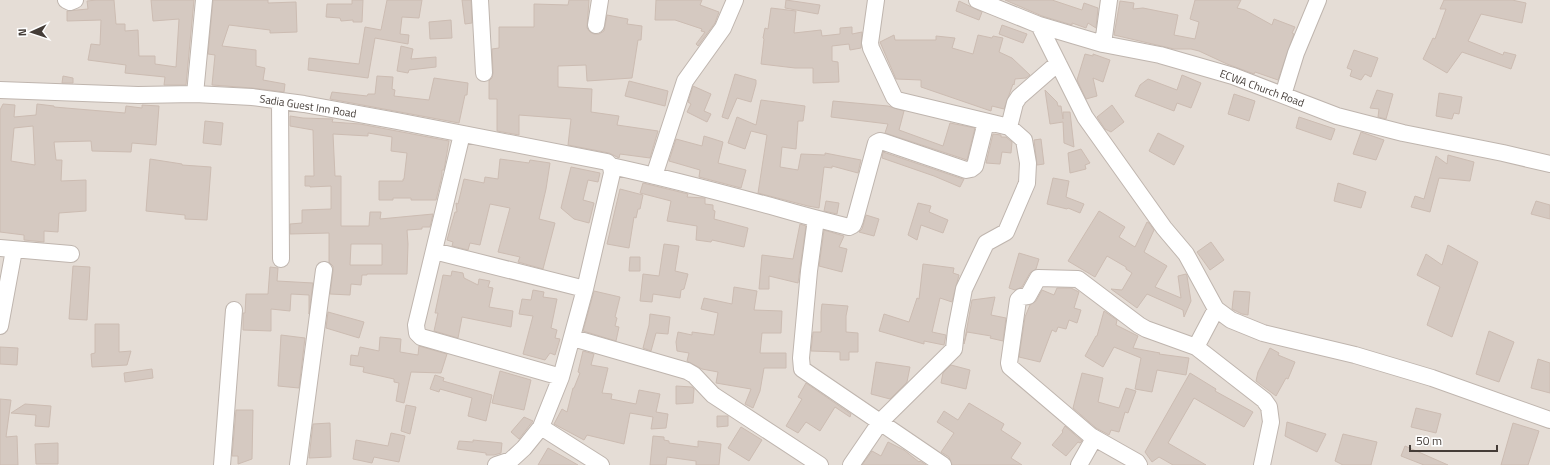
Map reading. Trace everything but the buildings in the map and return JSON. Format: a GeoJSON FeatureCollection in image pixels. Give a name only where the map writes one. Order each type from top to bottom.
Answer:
{"type":"FeatureCollection","features":[{"type":"Feature","properties":{"kind":"street"},"geometry":{"type":"LineString","coordinates":[[66,0],[70,2],[75,0]]}},
{"type":"Feature","properties":{"kind":"street"},"geometry":{"type":"LineString","coordinates":[[195,94],[204,0]]}},
{"type":"Feature","properties":{"kind":"street"},"geometry":{"type":"LineString","coordinates":[[480,0],[484,73]]}},
{"type":"Feature","properties":{"kind":"street"},"geometry":{"type":"LineString","coordinates":[[596,25],[600,0]]}},
{"type":"Feature","properties":{"kind":"street"},"geometry":{"type":"LineString","coordinates":[[654,176],[685,81],[723,28],[735,0]]}},
{"type":"Feature","properties":{"kind":"street"},"geometry":{"type":"LineString","coordinates":[[851,465],[881,421],[954,349],[964,289],[986,243],[1006,232],[1027,183],[1028,163],[1024,140],[1008,126],[897,100],[894,97],[870,43],[876,0]]}},
{"type":"Feature","properties":{"kind":"street","name":"ECWA Church Road"},"geometry":{"type":"LineString","coordinates":[[977,0],[1039,25],[1102,44],[1175,60],[1233,76],[1337,116],[1403,134],[1503,153],[1550,164]]}},
{"type":"Feature","properties":{"kind":"street"},"geometry":{"type":"LineString","coordinates":[[1102,44],[1109,0]]}},
{"type":"Feature","properties":{"kind":"street"},"geometry":{"type":"LineString","coordinates":[[1283,95],[1296,53],[1318,0]]}},
{"type":"Feature","properties":{"kind":"street"},"geometry":{"type":"LineString","coordinates":[[1039,25],[1085,117],[1164,228],[1186,254],[1216,309],[1231,320],[1263,333],[1362,357],[1432,378],[1550,420]]}},
{"type":"Feature","properties":{"kind":"street"},"geometry":{"type":"LineString","coordinates":[[1008,126],[1015,103],[1058,63]]}},
{"type":"Feature","properties":{"kind":"street","name":"Sadia Guest Inn Road"},"geometry":{"type":"LineString","coordinates":[[0,90],[138,95],[195,94],[252,97],[280,101],[381,118],[607,162],[611,166],[778,208],[816,220],[849,227],[853,225],[876,143],[880,141],[966,170],[975,166],[986,122]]}},
{"type":"Feature","properties":{"kind":"street"},"geometry":{"type":"LineString","coordinates":[[280,101],[281,259]]}},
{"type":"Feature","properties":{"kind":"street"},"geometry":{"type":"LineString","coordinates":[[462,134],[416,325],[417,333],[421,337],[561,377]]}},
{"type":"Feature","properties":{"kind":"street"},"geometry":{"type":"LineString","coordinates":[[496,465],[511,460],[524,448],[541,427],[561,377],[573,338],[585,289],[612,173],[611,166]]}},
{"type":"Feature","properties":{"kind":"street"},"geometry":{"type":"LineString","coordinates":[[816,220],[804,327],[801,364],[802,369],[881,421],[943,465]]}},
{"type":"Feature","properties":{"kind":"street"},"geometry":{"type":"LineString","coordinates":[[0,326],[7,249],[71,254]]}},
{"type":"Feature","properties":{"kind":"street"},"geometry":{"type":"LineString","coordinates":[[434,251],[585,289]]}},
{"type":"Feature","properties":{"kind":"street"},"geometry":{"type":"LineString","coordinates":[[298,465],[324,270]]}},
{"type":"Feature","properties":{"kind":"street"},"geometry":{"type":"LineString","coordinates":[[1139,465],[1137,462],[1091,436],[1010,367],[1009,362],[1018,300],[1020,297],[1028,296],[1038,278],[1078,279],[1146,329],[1196,347],[1264,400],[1269,407],[1271,422],[1262,465]]}},
{"type":"Feature","properties":{"kind":"street"},"geometry":{"type":"LineString","coordinates":[[1196,347],[1216,309]]}},
{"type":"Feature","properties":{"kind":"street"},"geometry":{"type":"LineString","coordinates":[[222,465],[234,310]]}},
{"type":"Feature","properties":{"kind":"street"},"geometry":{"type":"LineString","coordinates":[[573,338],[686,371],[694,375],[713,395],[820,465]]}},
{"type":"Feature","properties":{"kind":"street"},"geometry":{"type":"LineString","coordinates":[[541,427],[595,463]]}},
{"type":"Feature","properties":{"kind":"street"},"geometry":{"type":"LineString","coordinates":[[1079,465],[1092,442],[1091,436]]}},
{"type":"Feature","properties":{"kind":"shaded area"},"geometry":{"type":"Polygon","coordinates":[[[0,0],[1550,0],[1550,465],[0,465],[0,0]]]}}]}
